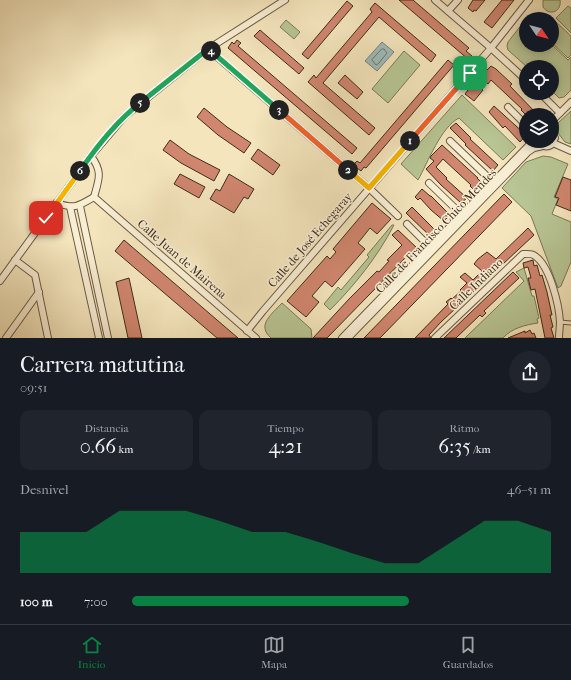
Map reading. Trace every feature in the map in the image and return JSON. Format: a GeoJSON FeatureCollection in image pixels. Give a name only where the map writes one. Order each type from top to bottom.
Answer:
{"type":"FeatureCollection","features":[{"type":"Feature","properties":{"kind":"street"},"geometry":{"type":"LineString","coordinates":[[0,281],[91,156],[124,116],[208,49],[285,0]]}},
{"type":"Feature","properties":{"kind":"street"},"geometry":{"type":"LineString","coordinates":[[436,0],[519,74]]}},
{"type":"Feature","properties":{"kind":"street"},"geometry":{"type":"LineString","coordinates":[[448,11],[458,0]]}},
{"type":"Feature","properties":{"kind":"street","name":"Calle de José Echegaray"},"geometry":{"type":"LineString","coordinates":[[247,331],[491,48],[529,0]]}},
{"type":"Feature","properties":{"kind":"street"},"geometry":{"type":"LineString","coordinates":[[208,49],[369,188],[398,216]]}},
{"type":"Feature","properties":{"kind":"street"},"geometry":{"type":"LineString","coordinates":[[547,100],[560,112],[571,102]]}},
{"type":"Feature","properties":{"kind":"street"},"geometry":{"type":"LineString","coordinates":[[508,107],[519,118]]}},
{"type":"Feature","properties":{"kind":"street"},"geometry":{"type":"LineString","coordinates":[[450,141],[493,182]]}},
{"type":"Feature","properties":{"kind":"street"},"geometry":{"type":"LineString","coordinates":[[559,146],[571,151]]}},
{"type":"Feature","properties":{"kind":"street","name":"Calle de Francisco Chico Mendes"},"geometry":{"type":"LineString","coordinates":[[342,338],[526,148]]}},
{"type":"Feature","properties":{"kind":"street","name":"Calle de Francisco Chico Mendes"},"geometry":{"type":"LineString","coordinates":[[348,338],[528,152],[534,148]]}},
{"type":"Feature","properties":{"kind":"street"},"geometry":{"type":"LineString","coordinates":[[56,203],[70,208],[80,206],[94,197],[99,180],[98,166],[91,156]]}},
{"type":"Feature","properties":{"kind":"street"},"geometry":{"type":"LineString","coordinates":[[429,183],[461,214]]}},
{"type":"Feature","properties":{"kind":"street","name":"Calle Juan de Mairena"},"geometry":{"type":"LineString","coordinates":[[94,197],[256,338]]}},
{"type":"Feature","properties":{"kind":"street"},"geometry":{"type":"LineString","coordinates":[[80,206],[108,338]]}},
{"type":"Feature","properties":{"kind":"street"},"geometry":{"type":"LineString","coordinates":[[70,208],[99,338]]}},
{"type":"Feature","properties":{"kind":"street"},"geometry":{"type":"LineString","coordinates":[[407,224],[430,247]]}},
{"type":"Feature","properties":{"kind":"street","name":"Calle Indiano"},"geometry":{"type":"LineString","coordinates":[[435,338],[523,254],[534,255],[543,263],[556,298],[560,322]]}},
{"type":"Feature","properties":{"kind":"street"},"geometry":{"type":"LineString","coordinates":[[15,260],[35,275],[48,338]]}},
{"type":"Feature","properties":{"kind":"street"},"geometry":{"type":"LineString","coordinates":[[6,338],[39,292]]}},
{"type":"Feature","properties":{"kind":"street"},"geometry":{"type":"LineString","coordinates":[[559,338],[560,322]]}},
{"type":"Feature","properties":{"kind":"lane"},"geometry":{"type":"LineString","coordinates":[[560,322],[571,323]]}},
{"type":"Feature","properties":{"kind":"green space"},"geometry":{"type":"Polygon","coordinates":[[[543,0],[560,0],[559,7],[555,11],[549,12],[543,7],[543,0]]]}},
{"type":"Feature","properties":{"kind":"green space"},"geometry":{"type":"Polygon","coordinates":[[[568,6],[571,8],[571,33],[559,21],[559,15],[568,6]]]}},
{"type":"Feature","properties":{"kind":"green space"},"geometry":{"type":"Polygon","coordinates":[[[286,20],[300,32],[294,39],[280,27],[286,20]]]}},
{"type":"Feature","properties":{"kind":"green space"},"geometry":{"type":"Polygon","coordinates":[[[559,25],[571,36],[571,55],[568,58],[559,50],[559,25]]]}},
{"type":"Feature","properties":{"kind":"green space"},"geometry":{"type":"Polygon","coordinates":[[[519,28],[519,52],[559,52],[568,60],[571,57],[571,90],[564,97],[559,98],[559,60],[519,60],[508,50],[508,42],[519,28]]]}},
{"type":"Feature","properties":{"kind":"green space"},"geometry":{"type":"Polygon","coordinates":[[[404,51],[420,65],[388,103],[372,89],[404,51]]]}},
{"type":"Feature","properties":{"kind":"green space"},"geometry":{"type":"Polygon","coordinates":[[[462,95],[516,147],[503,160],[459,118],[446,129],[418,180],[401,164],[462,95]]]}},
{"type":"Feature","properties":{"kind":"green space"},"geometry":{"type":"Polygon","coordinates":[[[571,111],[571,144],[565,142],[559,134],[559,122],[571,111]]]}},
{"type":"Feature","properties":{"kind":"green space"},"geometry":{"type":"Polygon","coordinates":[[[543,156],[551,157],[568,164],[554,197],[558,199],[552,214],[571,222],[571,262],[561,286],[558,288],[531,216],[502,188],[526,162],[543,156]]]}},
{"type":"Feature","properties":{"kind":"green space"},"geometry":{"type":"Polygon","coordinates":[[[392,225],[394,225],[388,237],[373,259],[348,291],[330,310],[324,304],[338,287],[341,290],[369,257],[367,255],[392,225]]]}},
{"type":"Feature","properties":{"kind":"green space"},"geometry":{"type":"Polygon","coordinates":[[[524,268],[532,296],[534,296],[539,318],[537,319],[538,323],[519,328],[510,332],[503,338],[465,338],[524,281],[516,272],[524,268]]]}},
{"type":"Feature","properties":{"kind":"green space"},"geometry":{"type":"Polygon","coordinates":[[[282,303],[311,329],[312,338],[271,338],[265,329],[265,324],[270,315],[282,303]]]}},
{"type":"Feature","properties":{"kind":"water"},"geometry":{"type":"Polygon","coordinates":[[[382,42],[394,52],[377,71],[365,61],[382,42]]]}},
{"type":"Feature","properties":{"kind":"building"},"geometry":{"type":"Polygon","coordinates":[[[399,0],[413,0],[469,48],[466,51],[472,56],[469,60],[399,0]]]}},
{"type":"Feature","properties":{"kind":"building"},"geometry":{"type":"Polygon","coordinates":[[[473,0],[485,0],[476,11],[474,10],[473,12],[468,8],[473,0]]]}},
{"type":"Feature","properties":{"kind":"building"},"geometry":{"type":"Polygon","coordinates":[[[502,0],[514,0],[492,28],[484,22],[502,0]]]}},
{"type":"Feature","properties":{"kind":"building"},"geometry":{"type":"Polygon","coordinates":[[[347,1],[353,6],[308,59],[302,54],[347,1]]]}},
{"type":"Feature","properties":{"kind":"building"},"geometry":{"type":"Polygon","coordinates":[[[375,3],[436,55],[431,62],[379,17],[323,83],[375,128],[369,135],[308,82],[314,75],[316,78],[372,12],[370,9],[375,3]]]}},
{"type":"Feature","properties":{"kind":"building"},"geometry":{"type":"Polygon","coordinates":[[[260,30],[304,68],[299,74],[254,36],[260,30]]]}},
{"type":"Feature","properties":{"kind":"building"},"geometry":{"type":"Polygon","coordinates":[[[237,40],[241,43],[238,46],[357,148],[352,154],[228,48],[232,42],[234,44],[237,40]]]}},
{"type":"Feature","properties":{"kind":"building"},"geometry":{"type":"Polygon","coordinates":[[[448,60],[454,65],[366,168],[364,167],[361,171],[353,165],[357,161],[360,163],[448,60]]]}},
{"type":"Feature","properties":{"kind":"building"},"geometry":{"type":"Polygon","coordinates":[[[491,66],[496,69],[512,84],[510,86],[519,95],[519,100],[524,100],[531,108],[521,108],[491,80],[488,84],[480,77],[491,66]]]}},
{"type":"Feature","properties":{"kind":"building"},"geometry":{"type":"Polygon","coordinates":[[[345,75],[363,92],[357,99],[338,83],[345,75]]]}},
{"type":"Feature","properties":{"kind":"building"},"geometry":{"type":"Polygon","coordinates":[[[474,82],[483,90],[474,101],[465,94],[474,82]]]}},
{"type":"Feature","properties":{"kind":"building"},"geometry":{"type":"Polygon","coordinates":[[[494,106],[519,129],[519,141],[505,126],[503,128],[489,112],[494,106]]]}},
{"type":"Feature","properties":{"kind":"building"},"geometry":{"type":"Polygon","coordinates":[[[204,108],[227,127],[251,143],[244,153],[218,135],[197,117],[204,108]]]}},
{"type":"Feature","properties":{"kind":"building"},"geometry":{"type":"Polygon","coordinates":[[[456,123],[471,138],[470,139],[498,165],[493,171],[465,145],[466,144],[450,128],[456,123]]]}},
{"type":"Feature","properties":{"kind":"building"},"geometry":{"type":"Polygon","coordinates":[[[170,140],[189,154],[220,170],[214,181],[181,163],[163,150],[170,140]]]}},
{"type":"Feature","properties":{"kind":"building"},"geometry":{"type":"Polygon","coordinates":[[[442,145],[481,182],[474,190],[470,186],[471,185],[443,159],[436,167],[447,178],[446,179],[467,198],[461,203],[426,169],[434,161],[430,158],[431,156],[442,145]]]}},
{"type":"Feature","properties":{"kind":"building"},"geometry":{"type":"Polygon","coordinates":[[[258,149],[280,165],[273,175],[251,159],[258,149]]]}},
{"type":"Feature","properties":{"kind":"building"},"geometry":{"type":"Polygon","coordinates":[[[180,174],[205,187],[199,198],[174,184],[180,174]]]}},
{"type":"Feature","properties":{"kind":"building"},"geometry":{"type":"Polygon","coordinates":[[[229,174],[254,189],[248,199],[244,197],[234,213],[210,199],[216,189],[220,191],[229,174]]]}},
{"type":"Feature","properties":{"kind":"building"},"geometry":{"type":"Polygon","coordinates":[[[563,177],[571,180],[571,211],[556,205],[559,198],[555,197],[563,177]]]}},
{"type":"Feature","properties":{"kind":"building"},"geometry":{"type":"Polygon","coordinates":[[[422,189],[450,215],[444,221],[420,198],[418,200],[415,197],[422,189]]]}},
{"type":"Feature","properties":{"kind":"building"},"geometry":{"type":"Polygon","coordinates":[[[504,194],[512,202],[380,338],[364,338],[504,194]]]}},
{"type":"Feature","properties":{"kind":"building"},"geometry":{"type":"Polygon","coordinates":[[[372,203],[391,219],[377,234],[370,228],[358,243],[365,249],[332,287],[325,281],[312,296],[319,302],[306,317],[287,301],[327,256],[330,259],[336,252],[333,249],[372,203]]]}},
{"type":"Feature","properties":{"kind":"building"},"geometry":{"type":"Polygon","coordinates":[[[412,207],[435,230],[430,236],[406,213],[412,207]]]}},
{"type":"Feature","properties":{"kind":"building"},"geometry":{"type":"Polygon","coordinates":[[[528,228],[534,235],[441,322],[429,335],[431,338],[415,338],[448,304],[446,302],[461,291],[460,290],[467,283],[460,277],[465,273],[473,280],[482,271],[474,264],[478,259],[487,252],[496,259],[528,228]]]}},
{"type":"Feature","properties":{"kind":"building"},"geometry":{"type":"Polygon","coordinates":[[[398,230],[417,248],[412,254],[410,253],[327,338],[313,338],[377,271],[379,272],[389,261],[387,260],[402,245],[392,235],[398,230]]]}},
{"type":"Feature","properties":{"kind":"building"},"geometry":{"type":"Polygon","coordinates":[[[124,240],[238,338],[217,338],[115,251],[124,240]]]}},
{"type":"Feature","properties":{"kind":"building"},"geometry":{"type":"Polygon","coordinates":[[[533,260],[534,266],[537,265],[540,276],[542,275],[547,292],[552,315],[550,315],[553,327],[551,328],[554,338],[545,338],[535,289],[531,290],[528,278],[531,278],[528,267],[524,268],[523,263],[533,260]]]}},
{"type":"Feature","properties":{"kind":"building"},"geometry":{"type":"Polygon","coordinates":[[[513,272],[519,278],[484,311],[486,313],[482,317],[480,315],[456,338],[444,338],[513,272]]]}},
{"type":"Feature","properties":{"kind":"building"},"geometry":{"type":"Polygon","coordinates":[[[129,278],[142,338],[128,338],[116,282],[129,278]]]}},
{"type":"Feature","properties":{"kind":"building"},"geometry":{"type":"Polygon","coordinates":[[[530,330],[532,334],[534,333],[536,338],[508,338],[525,331],[525,333],[530,330]]]}},
{"type":"Feature","properties":{"kind":"route"},"geometry":{"type":"LineString","coordinates":[[46,218],[91,156],[124,116],[208,49],[369,188],[470,73]]}}]}
